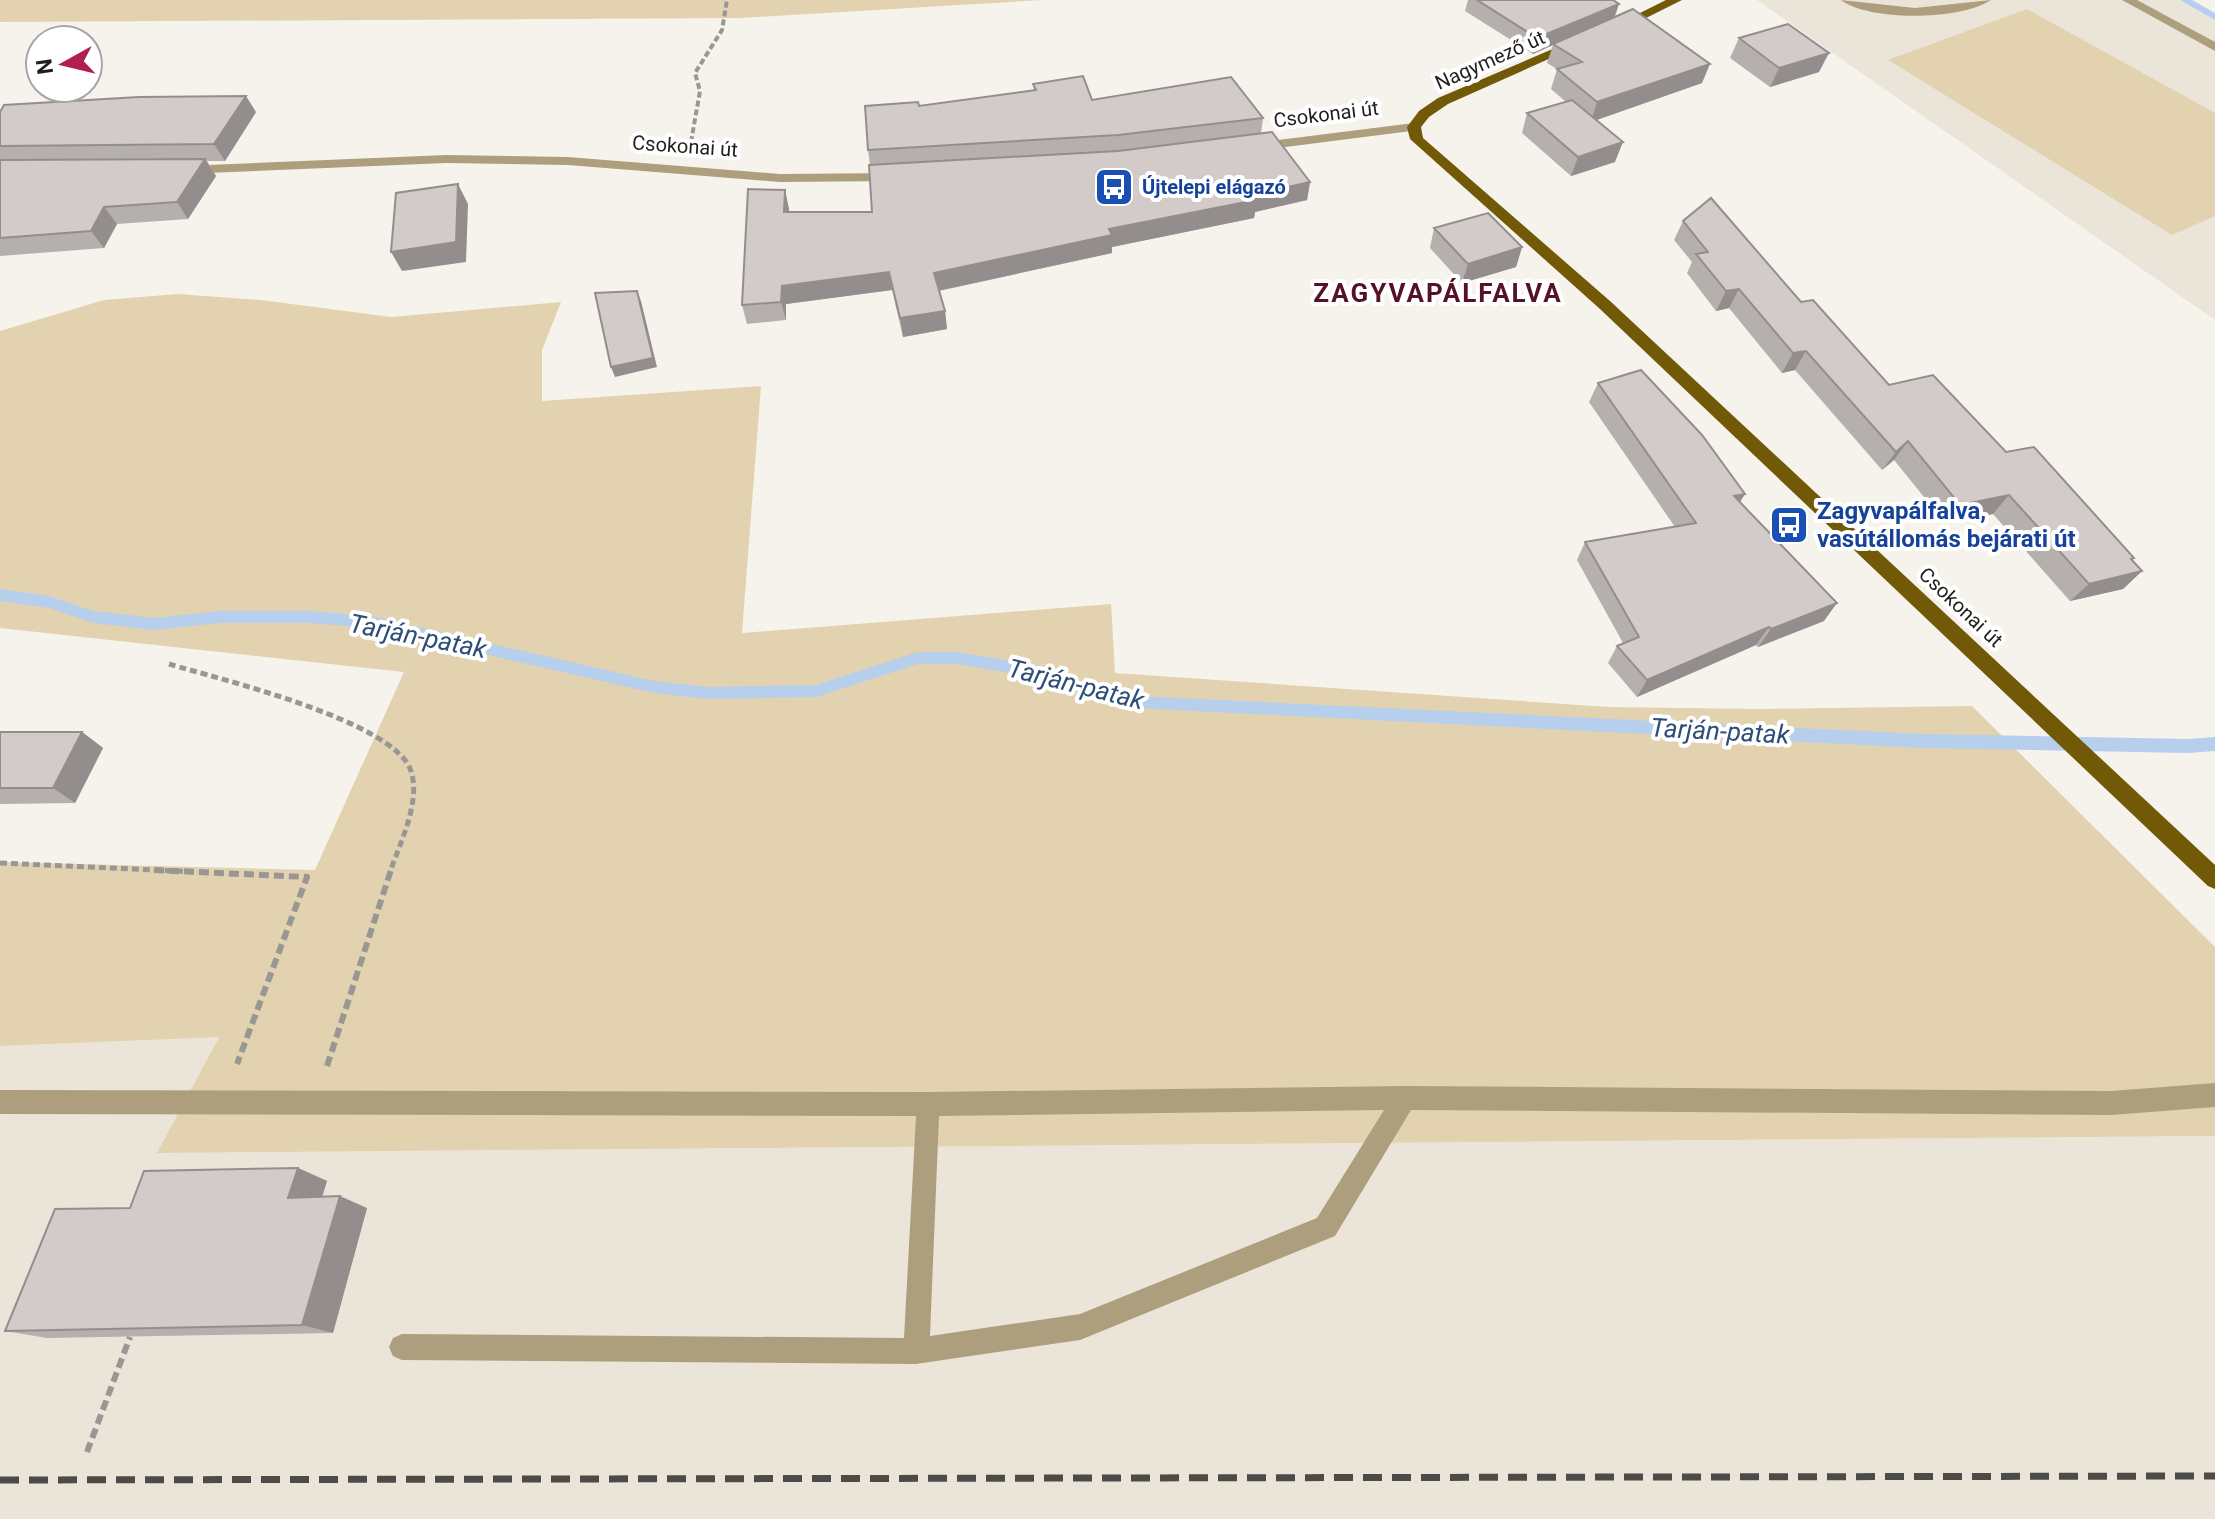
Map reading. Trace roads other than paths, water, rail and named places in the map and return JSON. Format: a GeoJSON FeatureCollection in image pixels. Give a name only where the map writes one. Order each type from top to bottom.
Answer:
{"type":"FeatureCollection","features":[{"type":"Feature","properties":{"kind":"main road"},"geometry":{"type":"LineString","coordinates":[[1602,33],[1676,0]]}},
{"type":"Feature","properties":{"kind":"main road","name":"Nagymező út"},"geometry":{"type":"LineString","coordinates":[[1414,127],[1424,114],[1443,101],[1587,40]]}},
{"type":"Feature","properties":{"kind":"main road","name":"Csokonai út"},"geometry":{"type":"LineString","coordinates":[[1414,127],[1417,139],[1433,156],[1605,305],[2215,879]]}},
{"type":"Feature","properties":{"kind":"street"},"geometry":{"type":"LineString","coordinates":[[1847,0],[1868,8],[1911,13],[1941,11],[1985,0]]}},
{"type":"Feature","properties":{"kind":"street"},"geometry":{"type":"LineString","coordinates":[[2128,0],[2215,47]]}},
{"type":"Feature","properties":{"kind":"street","name":"Csokonai út"},"geometry":{"type":"LineString","coordinates":[[1241,149],[1414,127]]}},
{"type":"Feature","properties":{"kind":"street","name":"Csokonai út"},"geometry":{"type":"LineString","coordinates":[[171,170],[446,159],[568,161],[780,178],[915,176]]}},
{"type":"Feature","properties":{"kind":"street"},"geometry":{"type":"LineString","coordinates":[[0,1102],[928,1104],[1405,1098],[2111,1103],[2215,1095]]}},
{"type":"Feature","properties":{"kind":"street"},"geometry":{"type":"LineString","coordinates":[[402,1347],[916,1351],[1080,1327],[1326,1227],[1405,1098]]}},
{"type":"Feature","properties":{"kind":"street"},"geometry":{"type":"LineString","coordinates":[[916,1351],[928,1104]]}},
{"type":"Feature","properties":{"kind":"waterway"},"geometry":{"type":"LineString","coordinates":[[2185,0],[2215,17]]}},
{"type":"Feature","properties":{"kind":"waterway","name":"Tarján-patak"},"geometry":{"type":"LineString","coordinates":[[0,595],[49,602],[94,617],[155,624],[219,617],[311,617],[371,622],[654,687],[708,693],[816,691],[918,658],[957,658],[1042,672],[1081,688],[1136,702],[1922,741],[2215,744]]}},
{"type":"Feature","properties":{"kind":"railway"},"geometry":{"type":"LineString","coordinates":[[0,1480],[2215,1476]]}},
{"type":"Feature","properties":{"kind":"place","name":"Újtelepi elágazó"},"geometry":{"type":"Point","coordinates":[1114,187]}},
{"type":"Feature","properties":{"kind":"place","name":"Zagyvapálfalva, vasútállomás bejárati út"},"geometry":{"type":"Point","coordinates":[1789,525]}},
{"type":"Feature","properties":{"kind":"district","name":"ZAGYVAPÁLFALVA"},"geometry":{"type":"Point","coordinates":[1438,293]}}]}
